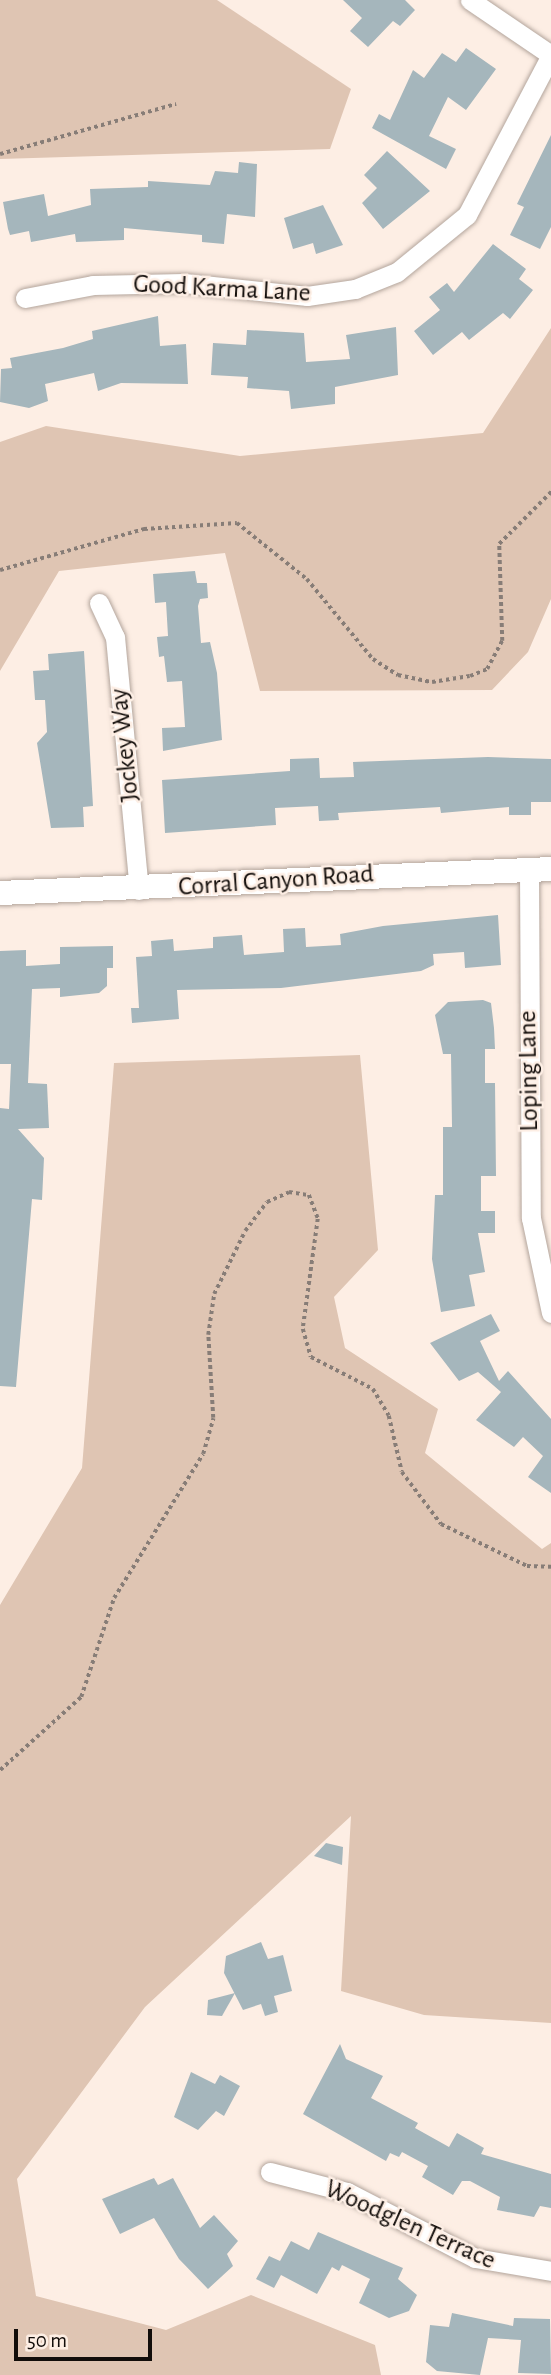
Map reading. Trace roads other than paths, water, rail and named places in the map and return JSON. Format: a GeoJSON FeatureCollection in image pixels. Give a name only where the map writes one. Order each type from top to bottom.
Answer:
{"type":"FeatureCollection","features":[{"type":"Feature","properties":{"kind":"main road","name":"Corral Canyon Road"},"geometry":{"type":"LineString","coordinates":[[0,893],[139,890],[540,869]]}},
{"type":"Feature","properties":{"kind":"street"},"geometry":{"type":"LineString","coordinates":[[470,0],[551,55]]}},
{"type":"Feature","properties":{"kind":"street","name":"Good Karma Lane"},"geometry":{"type":"LineString","coordinates":[[25,298],[93,285],[184,283],[307,296],[355,289],[397,272],[467,215],[551,55]]}},
{"type":"Feature","properties":{"kind":"street","name":"Jockey Way"},"geometry":{"type":"LineString","coordinates":[[99,603],[115,637],[139,890]]}},
{"type":"Feature","properties":{"kind":"street","name":"Loping Lane"},"geometry":{"type":"LineString","coordinates":[[540,869],[531,1218],[551,1313]]}},
{"type":"Feature","properties":{"kind":"street","name":"Woodglen Terrace"},"geometry":{"type":"LineString","coordinates":[[270,2172],[347,2192],[482,2261],[551,2271]]}}]}
